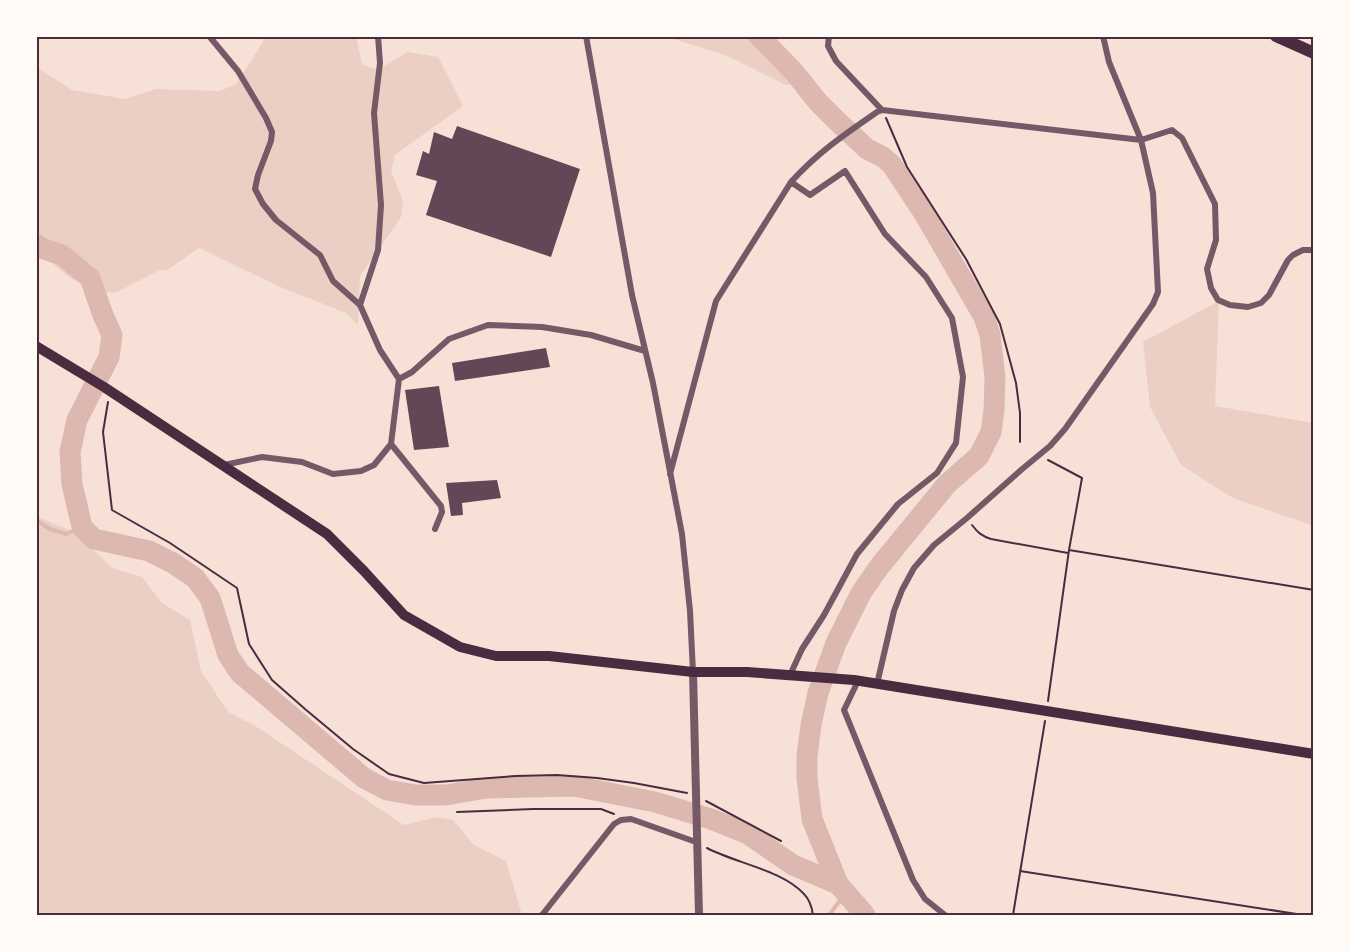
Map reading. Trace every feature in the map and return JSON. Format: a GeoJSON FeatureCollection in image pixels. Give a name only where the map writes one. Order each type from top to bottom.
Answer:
{"type":"FeatureCollection","features":[{"type":"Feature","properties":{"kind":"highway"},"geometry":{"type":"LineString","coordinates":[[1278,37],[1314,53]]}},
{"type":"Feature","properties":{"kind":"main road"},"geometry":{"type":"LineString","coordinates":[[36,346],[224,465],[327,534],[404,615],[460,646],[496,656],[549,656],[693,672],[747,672],[856,681],[1314,754]]}},
{"type":"Feature","properties":{"kind":"street"},"geometry":{"type":"LineString","coordinates":[[209,36],[238,71],[272,132],[272,141],[258,175],[255,189],[263,204],[276,220],[320,255],[333,281],[360,305],[380,350],[399,379],[391,444],[374,465],[360,471],[333,474],[302,462],[262,457],[224,465]]}},
{"type":"Feature","properties":{"kind":"street"},"geometry":{"type":"LineString","coordinates":[[360,305],[378,250],[381,216],[374,113],[380,63],[378,36]]}},
{"type":"Feature","properties":{"kind":"street"},"geometry":{"type":"LineString","coordinates":[[586,36],[632,295],[653,383],[682,534],[690,611],[693,672],[699,915]]}},
{"type":"Feature","properties":{"kind":"street"},"geometry":{"type":"LineString","coordinates":[[829,36],[828,46],[836,61],[880,111]]}},
{"type":"Feature","properties":{"kind":"street"},"geometry":{"type":"LineString","coordinates":[[877,684],[894,611],[914,568],[934,545],[1050,446],[1065,429],[1153,304],[1158,292],[1153,193],[1141,140],[1109,62],[1103,36]]}},
{"type":"Feature","properties":{"kind":"street"},"geometry":{"type":"LineString","coordinates":[[670,474],[716,301],[791,182],[803,168],[833,142],[880,111],[1141,140],[1172,130],[1182,138],[1215,204],[1216,240],[1207,270],[1211,288],[1218,300],[1230,304],[1248,307],[1261,303],[1269,295],[1293,255],[1303,250],[1314,249]]}},
{"type":"Feature","properties":{"kind":"street"},"geometry":{"type":"LineString","coordinates":[[790,675],[802,649],[824,615],[857,554],[898,504],[938,473],[956,443],[963,377],[952,318],[926,276],[885,234],[845,171],[810,195],[791,182]]}},
{"type":"Feature","properties":{"kind":"street"},"geometry":{"type":"LineString","coordinates":[[399,379],[412,372],[449,339],[488,325],[542,327],[591,336],[645,351]]}},
{"type":"Feature","properties":{"kind":"street"},"geometry":{"type":"LineString","coordinates":[[391,444],[441,506],[442,512],[435,529]]}},
{"type":"Feature","properties":{"kind":"street"},"geometry":{"type":"LineString","coordinates":[[856,681],[844,710],[913,880],[925,899],[945,915]]}},
{"type":"Feature","properties":{"kind":"street"},"geometry":{"type":"LineString","coordinates":[[542,915],[614,824],[621,820],[631,819],[696,842]]}},
{"type":"Feature","properties":{"kind":"path"},"geometry":{"type":"LineString","coordinates":[[880,111],[907,167],[966,259],[1000,324],[1016,383],[1020,413],[1020,442]]}},
{"type":"Feature","properties":{"kind":"path"},"geometry":{"type":"LineString","coordinates":[[107,390],[103,432],[112,510],[170,543],[237,588],[249,644],[272,680],[345,742],[389,774],[424,783],[557,775],[665,788],[695,795],[781,841]]}},
{"type":"Feature","properties":{"kind":"path"},"geometry":{"type":"LineString","coordinates":[[1013,915],[1082,478],[1040,456]]}},
{"type":"Feature","properties":{"kind":"path"},"geometry":{"type":"LineString","coordinates":[[967,518],[978,533],[992,539],[1314,590]]}},
{"type":"Feature","properties":{"kind":"path"},"geometry":{"type":"LineString","coordinates":[[458,812],[600,809],[631,819]]}},
{"type":"Feature","properties":{"kind":"path"},"geometry":{"type":"LineString","coordinates":[[696,842],[792,884],[805,894],[810,902],[813,915]]}},
{"type":"Feature","properties":{"kind":"path"},"geometry":{"type":"LineString","coordinates":[[1020,871],[1303,915]]}},
{"type":"Feature","properties":{"kind":"shaded area"},"geometry":{"type":"Polygon","coordinates":[[[264,36],[356,36],[362,64],[377,70],[408,52],[438,57],[463,106],[395,155],[391,171],[403,201],[401,217],[360,276],[358,325],[346,313],[278,286],[199,248],[167,270],[160,270],[115,293],[98,292],[67,276],[36,248],[36,67],[72,90],[125,99],[156,89],[220,91],[236,84],[263,42],[264,36]]]}},
{"type":"Feature","properties":{"kind":"shaded area"},"geometry":{"type":"Polygon","coordinates":[[[664,36],[763,36],[802,66],[804,82],[786,85],[725,55],[664,36]]]}},
{"type":"Feature","properties":{"kind":"shaded area"},"geometry":{"type":"Polygon","coordinates":[[[1219,301],[1215,406],[1314,423],[1314,526],[1233,498],[1181,465],[1150,407],[1143,342],[1219,301]]]}},
{"type":"Feature","properties":{"kind":"shaded area"},"geometry":{"type":"Polygon","coordinates":[[[36,516],[76,533],[112,568],[142,577],[162,603],[190,620],[201,671],[228,712],[257,727],[404,825],[437,817],[453,820],[474,845],[506,861],[522,915],[36,915],[36,516]]]}},
{"type":"Feature","properties":{"kind":"building"},"geometry":{"type":"Polygon","coordinates":[[[457,126],[580,169],[551,257],[426,215],[437,181],[416,175],[423,151],[429,154],[434,132],[452,139],[457,126]]]}},
{"type":"Feature","properties":{"kind":"building"},"geometry":{"type":"Polygon","coordinates":[[[546,348],[550,367],[455,381],[452,363],[546,348]]]}},
{"type":"Feature","properties":{"kind":"building"},"geometry":{"type":"Polygon","coordinates":[[[439,386],[449,447],[414,450],[405,390],[439,386]]]}},
{"type":"Feature","properties":{"kind":"building"},"geometry":{"type":"Polygon","coordinates":[[[497,480],[501,498],[462,503],[463,515],[451,516],[446,483],[497,480]]]}},
{"type":"Feature","properties":{"kind":"waterway"},"geometry":{"type":"LineString","coordinates":[[759,36],[838,122],[867,149],[883,157],[892,165],[925,215],[984,317],[990,335],[995,377],[991,432],[979,456],[947,484],[879,567],[861,593],[836,643],[818,693],[811,725],[807,778],[812,819],[838,884],[865,915]]}},
{"type":"Feature","properties":{"kind":"waterway"},"geometry":{"type":"LineString","coordinates":[[36,244],[62,255],[90,278],[112,335],[109,357],[77,420],[70,452],[72,484],[82,527],[94,539],[149,551],[195,578],[210,598],[228,655],[240,673],[364,778],[387,790],[415,795],[446,795],[486,788],[574,786],[655,802],[711,819],[748,834],[793,865],[838,884]]}},
{"type":"Feature","properties":{"kind":"waterway"},"geometry":{"type":"LineString","coordinates":[[36,520],[50,529],[66,534],[82,527]]}},
{"type":"Feature","properties":{"kind":"waterway"},"geometry":{"type":"LineString","coordinates":[[829,915],[846,893]]}}]}
